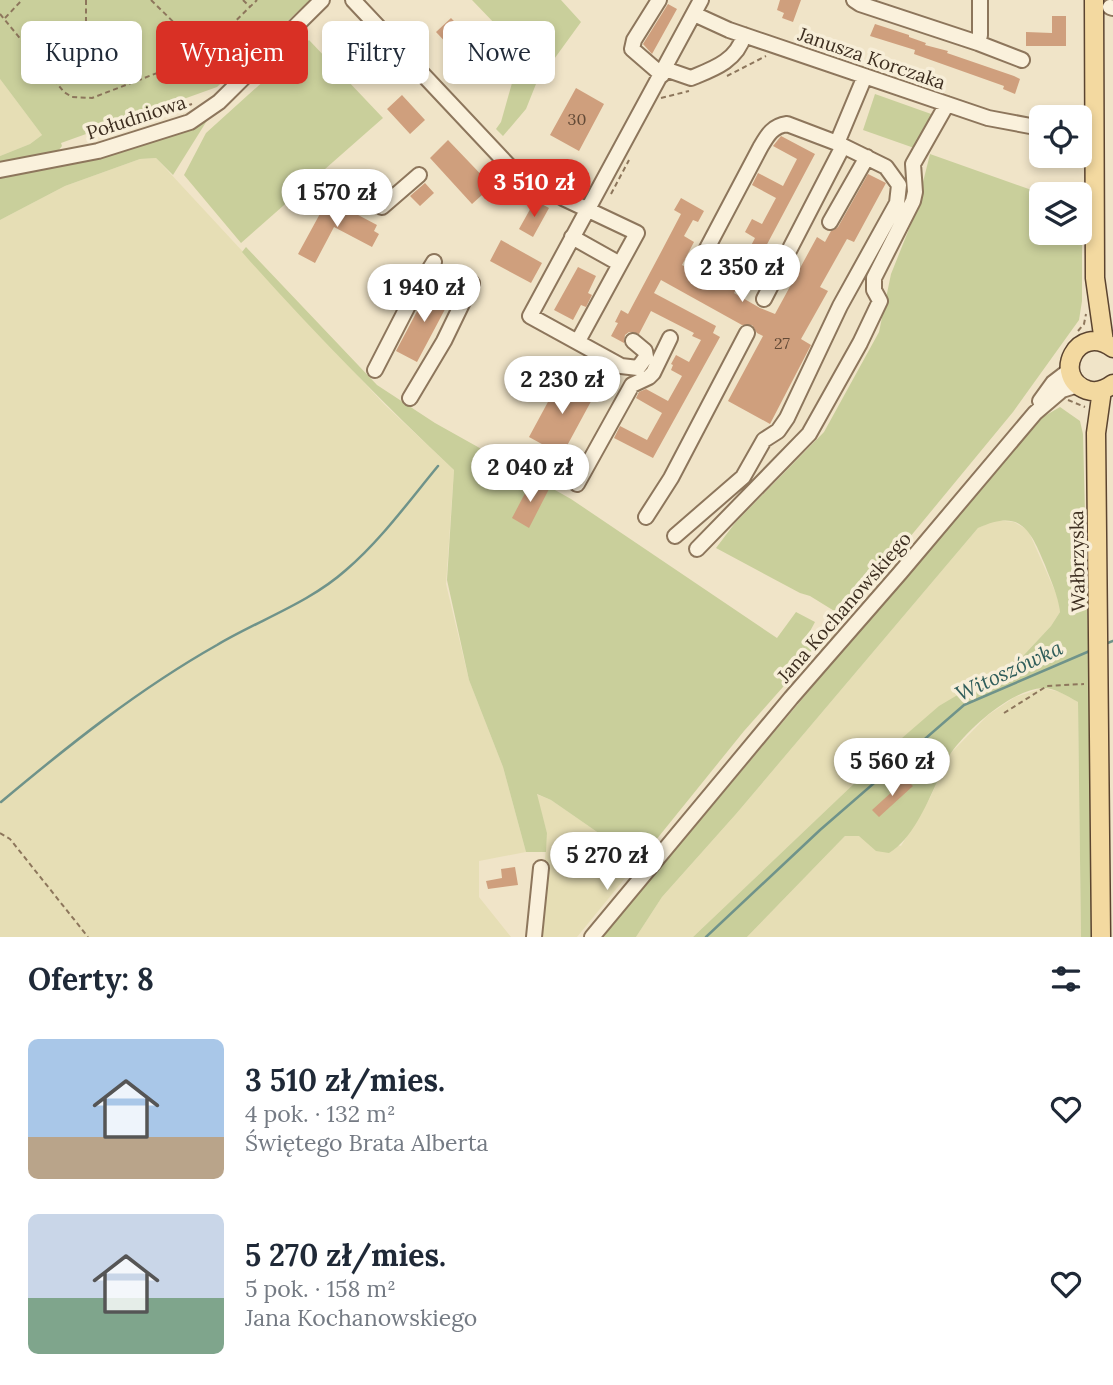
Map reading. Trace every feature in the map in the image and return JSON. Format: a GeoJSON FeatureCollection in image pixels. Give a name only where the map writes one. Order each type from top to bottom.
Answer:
{"type":"FeatureCollection","features":[{"type":"Feature","properties":{"kind":"main road"},"geometry":{"type":"LineString","coordinates":[[1091,105],[1106,5]]}},
{"type":"Feature","properties":{"kind":"main road"},"geometry":{"type":"LineString","coordinates":[[1089,168],[1095,278],[1090,329],[1094,342],[1073,354],[1085,385],[1096,433]]}},
{"type":"Feature","properties":{"kind":"main road","name":"Wałbrzyska"},"geometry":{"type":"LineString","coordinates":[[1085,385],[1096,433],[1099,683],[1106,859],[1101,937]]}},
{"type":"Feature","properties":{"kind":"street","name":"Południowa"},"geometry":{"type":"LineString","coordinates":[[0,170],[98,151],[190,122],[219,102],[322,0]]}},
{"type":"Feature","properties":{"kind":"street"},"geometry":{"type":"LineString","coordinates":[[353,0],[510,167],[563,198],[637,233],[578,341]]}},
{"type":"Feature","properties":{"kind":"street"},"geometry":{"type":"LineString","coordinates":[[659,0],[634,40],[632,49],[667,72],[691,78],[714,68],[733,56],[744,35]]}},
{"type":"Feature","properties":{"kind":"street"},"geometry":{"type":"LineString","coordinates":[[633,341],[645,351],[646,357],[638,368],[621,366],[530,316],[598,190],[667,72],[701,0]]}},
{"type":"Feature","properties":{"kind":"street"},"geometry":{"type":"LineString","coordinates":[[854,0],[1022,60]]}},
{"type":"Feature","properties":{"kind":"street"},"geometry":{"type":"LineString","coordinates":[[978,43],[981,0]]}},
{"type":"Feature","properties":{"kind":"street","name":"Janusza Korczaka"},"geometry":{"type":"LineString","coordinates":[[694,14],[744,35],[988,118],[1029,126]]}},
{"type":"Feature","properties":{"kind":"street"},"geometry":{"type":"LineString","coordinates":[[764,299],[840,145],[865,76]]}},
{"type":"Feature","properties":{"kind":"street"},"geometry":{"type":"LineString","coordinates":[[697,549],[809,434],[860,344],[880,301],[874,290],[874,278],[913,201],[914,163],[947,104]]}},
{"type":"Feature","properties":{"kind":"street"},"geometry":{"type":"LineString","coordinates":[[675,536],[743,477],[764,440],[778,431],[787,418],[840,306],[897,203],[899,185],[887,167],[867,157],[787,124],[775,127],[769,132],[703,256]]}},
{"type":"Feature","properties":{"kind":"street"},"geometry":{"type":"LineString","coordinates":[[830,222],[867,157]]}},
{"type":"Feature","properties":{"kind":"street"},"geometry":{"type":"LineString","coordinates":[[382,207],[419,175]]}},
{"type":"Feature","properties":{"kind":"street"},"geometry":{"type":"LineString","coordinates":[[572,237],[620,264]]}},
{"type":"Feature","properties":{"kind":"street"},"geometry":{"type":"LineString","coordinates":[[375,370],[413,296],[434,262]]}},
{"type":"Feature","properties":{"kind":"street"},"geometry":{"type":"LineString","coordinates":[[410,398],[444,341],[472,283]]}},
{"type":"Feature","properties":{"kind":"street"},"geometry":{"type":"LineString","coordinates":[[646,517],[671,478],[747,333]]}},
{"type":"Feature","properties":{"kind":"street"},"geometry":{"type":"LineString","coordinates":[[577,484],[632,385],[653,373],[670,338]]}},
{"type":"Feature","properties":{"kind":"street"},"geometry":{"type":"LineString","coordinates":[[1035,413],[1047,390],[1085,385]]}},
{"type":"Feature","properties":{"kind":"street","name":"Jana Kochanowskiego"},"geometry":{"type":"LineString","coordinates":[[592,937],[790,698],[1035,413],[1085,385]]}},
{"type":"Feature","properties":{"kind":"street"},"geometry":{"type":"LineString","coordinates":[[534,937],[541,868]]}},
{"type":"Feature","properties":{"kind":"path"},"geometry":{"type":"LineString","coordinates":[[4,19],[22,0]]}},
{"type":"Feature","properties":{"kind":"path"},"geometry":{"type":"LineString","coordinates":[[86,0],[86,21]]}},
{"type":"Feature","properties":{"kind":"path"},"geometry":{"type":"LineString","coordinates":[[152,0],[173,21]]}},
{"type":"Feature","properties":{"kind":"path"},"geometry":{"type":"LineString","coordinates":[[243,0],[250,7]]}},
{"type":"Feature","properties":{"kind":"path"},"geometry":{"type":"LineString","coordinates":[[235,21],[257,0]]}},
{"type":"Feature","properties":{"kind":"path"},"geometry":{"type":"LineString","coordinates":[[0,14],[21,40]]}},
{"type":"Feature","properties":{"kind":"path"},"geometry":{"type":"LineString","coordinates":[[660,99],[667,72]]}},
{"type":"Feature","properties":{"kind":"path"},"geometry":{"type":"LineString","coordinates":[[57,84],[64,92],[80,99],[92,98],[129,84]]}},
{"type":"Feature","properties":{"kind":"path"},"geometry":{"type":"LineString","coordinates":[[92,139],[198,102]]}},
{"type":"Feature","properties":{"kind":"path"},"geometry":{"type":"LineString","coordinates":[[598,190],[612,194],[630,156]]}},
{"type":"Feature","properties":{"kind":"path"},"geometry":{"type":"LineString","coordinates":[[1087,304],[1084,324],[1094,342]]}},
{"type":"Feature","properties":{"kind":"path"},"geometry":{"type":"LineString","coordinates":[[1085,385],[1066,399],[1081,407],[1090,408]]}},
{"type":"Feature","properties":{"kind":"path"},"geometry":{"type":"LineString","coordinates":[[1004,713],[1047,686],[1099,683]]}},
{"type":"Feature","properties":{"kind":"path"},"geometry":{"type":"LineString","coordinates":[[0,833],[10,839],[88,937]]}},
{"type":"Feature","properties":{"kind":"shaded area"},"geometry":{"type":"Polygon","coordinates":[[[0,79],[42,135],[30,144],[0,156],[0,79]]]}},
{"type":"Feature","properties":{"kind":"shaded area"},"geometry":{"type":"Polygon","coordinates":[[[156,158],[384,404],[454,470],[446,584],[469,680],[503,767],[526,852],[479,861],[479,897],[511,937],[0,937],[0,220],[65,186],[140,159],[156,158]]]}},
{"type":"Feature","properties":{"kind":"shaded area"},"geometry":{"type":"Polygon","coordinates":[[[995,520],[1014,522],[1028,530],[1058,598],[1060,612],[1051,626],[1023,656],[902,738],[693,937],[636,937],[662,897],[736,814],[978,528],[995,520]]]}},
{"type":"Feature","properties":{"kind":"shaded area"},"geometry":{"type":"Polygon","coordinates":[[[1043,688],[1060,692],[1078,702],[1081,937],[747,937],[845,836],[859,835],[901,846],[930,798],[950,754],[988,715],[1015,697],[1043,688]]]}},
{"type":"Feature","properties":{"kind":"shaded area"},"geometry":{"type":"Polygon","coordinates":[[[536,794],[551,800],[639,861],[577,937],[539,937],[547,833],[536,794]]]}},
{"type":"Feature","properties":{"kind":"green space"},"geometry":{"type":"Polygon","coordinates":[[[0,0],[310,0],[288,21],[156,21],[156,84],[220,84],[61,143],[62,146],[55,155],[0,163],[0,156],[30,144],[42,135],[0,79],[0,0]]]}},
{"type":"Feature","properties":{"kind":"green space"},"geometry":{"type":"Polygon","coordinates":[[[472,0],[561,0],[581,22],[555,58],[555,21],[492,21],[472,0]]]}},
{"type":"Feature","properties":{"kind":"green space"},"geometry":{"type":"Polygon","coordinates":[[[308,41],[322,54],[322,84],[351,84],[383,118],[241,243],[184,175],[206,133],[260,84],[308,84],[308,41]]]}},
{"type":"Feature","properties":{"kind":"green space"},"geometry":{"type":"Polygon","coordinates":[[[512,84],[536,84],[526,109],[503,136],[496,129],[501,122],[512,84]]]}},
{"type":"Feature","properties":{"kind":"green space"},"geometry":{"type":"Polygon","coordinates":[[[875,94],[934,115],[917,149],[863,130],[875,94]]]}},
{"type":"Feature","properties":{"kind":"green space"},"geometry":{"type":"Polygon","coordinates":[[[208,119],[173,175],[156,158],[140,159],[65,186],[0,220],[0,178],[125,150],[168,137],[208,119]]]}},
{"type":"Feature","properties":{"kind":"green space"},"geometry":{"type":"Polygon","coordinates":[[[930,154],[1029,189],[1029,245],[1082,245],[1082,301],[1079,320],[1013,412],[844,617],[810,596],[716,548],[735,523],[824,432],[879,332],[891,274],[915,214],[930,154]]]}},
{"type":"Feature","properties":{"kind":"green space"},"geometry":{"type":"Polygon","coordinates":[[[246,247],[377,385],[435,423],[571,499],[777,638],[796,612],[815,622],[808,635],[821,644],[744,731],[639,861],[551,800],[537,794],[547,833],[546,852],[526,852],[503,767],[469,680],[447,580],[454,470],[293,308],[242,252],[246,247]]]}},
{"type":"Feature","properties":{"kind":"green space"},"geometry":{"type":"Polygon","coordinates":[[[1060,407],[1080,421],[1083,434],[1093,937],[1081,937],[1078,702],[1043,688],[1018,695],[992,712],[968,733],[946,760],[911,831],[889,853],[876,851],[859,836],[845,836],[747,937],[693,937],[902,738],[939,706],[1023,656],[1051,626],[1060,612],[1040,552],[1022,526],[1004,521],[978,528],[736,814],[662,897],[636,937],[602,937],[1036,421],[1060,407]]]}},
{"type":"Feature","properties":{"kind":"building"},"geometry":{"type":"Polygon","coordinates":[[[780,0],[801,0],[793,22],[782,18],[784,13],[777,10],[780,0]]]}},
{"type":"Feature","properties":{"kind":"building"},"geometry":{"type":"Polygon","coordinates":[[[668,4],[677,9],[652,54],[643,44],[668,4]]]}},
{"type":"Feature","properties":{"kind":"building"},"geometry":{"type":"Polygon","coordinates":[[[1052,16],[1066,16],[1066,46],[1026,46],[1026,32],[1052,33],[1052,16]]]}},
{"type":"Feature","properties":{"kind":"building"},"geometry":{"type":"Polygon","coordinates":[[[875,24],[1020,79],[1015,94],[1003,89],[1004,86],[914,54],[915,50],[870,36],[875,24]]]}},
{"type":"Feature","properties":{"kind":"building"},"geometry":{"type":"Polygon","coordinates":[[[443,25],[443,39],[436,32],[443,25]]]}},
{"type":"Feature","properties":{"kind":"building"},"geometry":{"type":"Polygon","coordinates":[[[576,88],[604,104],[579,151],[550,135],[576,88]]]}},
{"type":"Feature","properties":{"kind":"building"},"geometry":{"type":"Polygon","coordinates":[[[402,95],[425,120],[410,134],[387,109],[402,95]]]}},
{"type":"Feature","properties":{"kind":"building"},"geometry":{"type":"Polygon","coordinates":[[[781,136],[815,154],[756,265],[758,266],[752,276],[745,273],[734,293],[760,308],[775,314],[817,237],[825,242],[831,231],[838,227],[868,174],[886,183],[854,242],[847,239],[820,287],[828,291],[801,339],[811,345],[770,424],[728,401],[763,336],[757,333],[752,325],[742,325],[661,280],[654,293],[716,326],[713,333],[720,337],[653,458],[614,438],[620,426],[647,440],[662,413],[636,398],[639,392],[646,389],[668,401],[682,376],[671,370],[671,364],[676,355],[689,362],[701,340],[692,336],[694,333],[651,311],[639,334],[629,332],[625,335],[624,343],[611,336],[618,323],[615,322],[621,310],[628,314],[660,254],[681,214],[674,210],[681,198],[704,211],[698,222],[693,220],[684,236],[694,242],[682,265],[719,285],[735,255],[744,259],[755,238],[745,232],[752,219],[762,224],[776,198],[752,185],[758,173],[783,186],[797,159],[773,146],[781,136]]]}},
{"type":"Feature","properties":{"kind":"building"},"geometry":{"type":"Polygon","coordinates":[[[448,140],[492,186],[472,204],[430,158],[448,140]]]}},
{"type":"Feature","properties":{"kind":"building"},"geometry":{"type":"Polygon","coordinates":[[[425,183],[434,193],[420,206],[410,196],[425,183]]]}},
{"type":"Feature","properties":{"kind":"building"},"geometry":{"type":"Polygon","coordinates":[[[328,199],[377,225],[374,231],[379,234],[372,247],[334,227],[315,263],[298,254],[328,199]]]}},
{"type":"Feature","properties":{"kind":"building"},"geometry":{"type":"Polygon","coordinates":[[[538,202],[549,208],[533,237],[519,229],[533,204],[538,202]]]}},
{"type":"Feature","properties":{"kind":"building"},"geometry":{"type":"Polygon","coordinates":[[[501,240],[542,263],[531,283],[490,261],[501,240]]]}},
{"type":"Feature","properties":{"kind":"building"},"geometry":{"type":"Polygon","coordinates":[[[578,267],[596,276],[588,293],[592,295],[586,307],[581,305],[573,320],[554,310],[578,267]]]}},
{"type":"Feature","properties":{"kind":"building"},"geometry":{"type":"Polygon","coordinates":[[[431,285],[452,296],[417,362],[396,351],[431,285]]]}},
{"type":"Feature","properties":{"kind":"building"},"geometry":{"type":"Polygon","coordinates":[[[562,376],[595,394],[562,455],[529,437],[562,376]]]}},
{"type":"Feature","properties":{"kind":"building"},"geometry":{"type":"Polygon","coordinates":[[[532,480],[549,489],[529,528],[512,518],[532,480]]]}},
{"type":"Feature","properties":{"kind":"building"},"geometry":{"type":"Polygon","coordinates":[[[906,779],[913,786],[879,817],[872,810],[906,779]]]}},
{"type":"Feature","properties":{"kind":"building"},"geometry":{"type":"Polygon","coordinates":[[[515,867],[518,885],[488,889],[486,881],[502,878],[501,869],[515,867]]]}},
{"type":"Feature","properties":{"kind":"waterway"},"geometry":{"type":"LineString","coordinates":[[1,802],[79,739],[160,680],[217,645],[300,602],[332,582],[371,546],[438,466]]}},
{"type":"Feature","properties":{"kind":"waterway","name":"Witoszówka"},"geometry":{"type":"LineString","coordinates":[[1105,644],[1113,641]]}},
{"type":"Feature","properties":{"kind":"waterway","name":"Witoszówka"},"geometry":{"type":"LineString","coordinates":[[706,937],[820,830],[964,705],[1092,650]]}}]}
